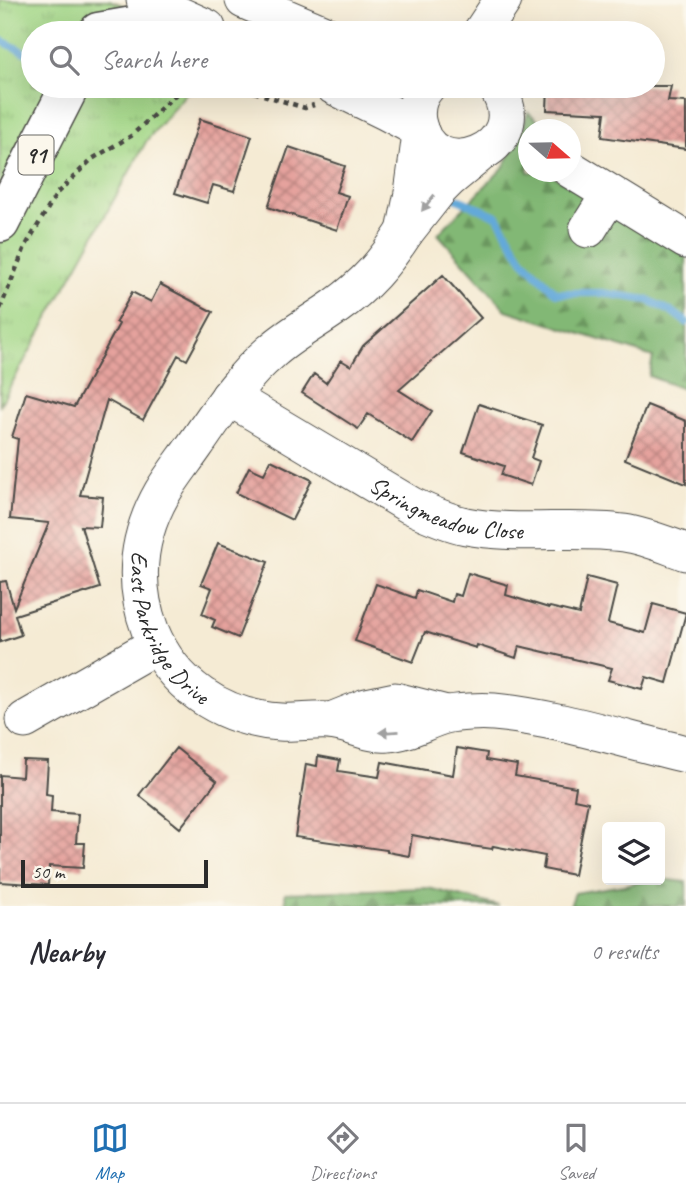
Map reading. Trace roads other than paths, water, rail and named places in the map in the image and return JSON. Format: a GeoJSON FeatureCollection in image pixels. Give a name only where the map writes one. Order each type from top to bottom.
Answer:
{"type":"FeatureCollection","features":[{"type":"Feature","properties":{"kind":"main road","name":"91"},"geometry":{"type":"LineString","coordinates":[[0,223],[64,98]]}},
{"type":"Feature","properties":{"kind":"street"},"geometry":{"type":"LineString","coordinates":[[145,0],[191,21]]}},
{"type":"Feature","properties":{"kind":"street"},"geometry":{"type":"LineString","coordinates":[[244,0],[294,21]]}},
{"type":"Feature","properties":{"kind":"street"},"geometry":{"type":"LineString","coordinates":[[489,21],[503,0]]}},
{"type":"Feature","properties":{"kind":"street"},"geometry":{"type":"LineString","coordinates":[[503,21],[509,0]]}},
{"type":"Feature","properties":{"kind":"street"},"geometry":{"type":"LineString","coordinates":[[357,98],[420,131],[428,145],[438,153],[451,158],[477,156]]}},
{"type":"Feature","properties":{"kind":"street","name":"East Parkridge Drive"},"geometry":{"type":"LineString","coordinates":[[405,232],[413,193],[420,131],[416,115],[420,98]]}},
{"type":"Feature","properties":{"kind":"street","name":"East Parkridge Drive"},"geometry":{"type":"LineString","coordinates":[[502,98],[506,113],[504,127],[498,139],[439,188],[376,272],[358,289],[273,349],[247,374],[162,493],[149,520],[141,546],[138,575],[147,621],[156,645],[183,682],[204,698],[255,720],[331,721],[395,701],[446,714],[491,712],[538,718],[686,754]]}},
{"type":"Feature","properties":{"kind":"street"},"geometry":{"type":"LineString","coordinates":[[581,176],[686,240]]}},
{"type":"Feature","properties":{"kind":"street"},"geometry":{"type":"LineString","coordinates":[[588,229],[610,194]]}},
{"type":"Feature","properties":{"kind":"street","name":"Springmeadow Close"},"geometry":{"type":"LineString","coordinates":[[229,397],[411,505],[441,519],[466,526],[493,529],[625,533],[686,552]]}},
{"type":"Feature","properties":{"kind":"street"},"geometry":{"type":"LineString","coordinates":[[25,720],[156,645]]}},
{"type":"Feature","properties":{"kind":"waterway"},"geometry":{"type":"LineString","coordinates":[[0,40],[21,50]]}},
{"type":"Feature","properties":{"kind":"waterway"},"geometry":{"type":"LineString","coordinates":[[455,198],[497,216],[523,260],[556,293],[603,293],[648,300],[686,322]]}}]}
